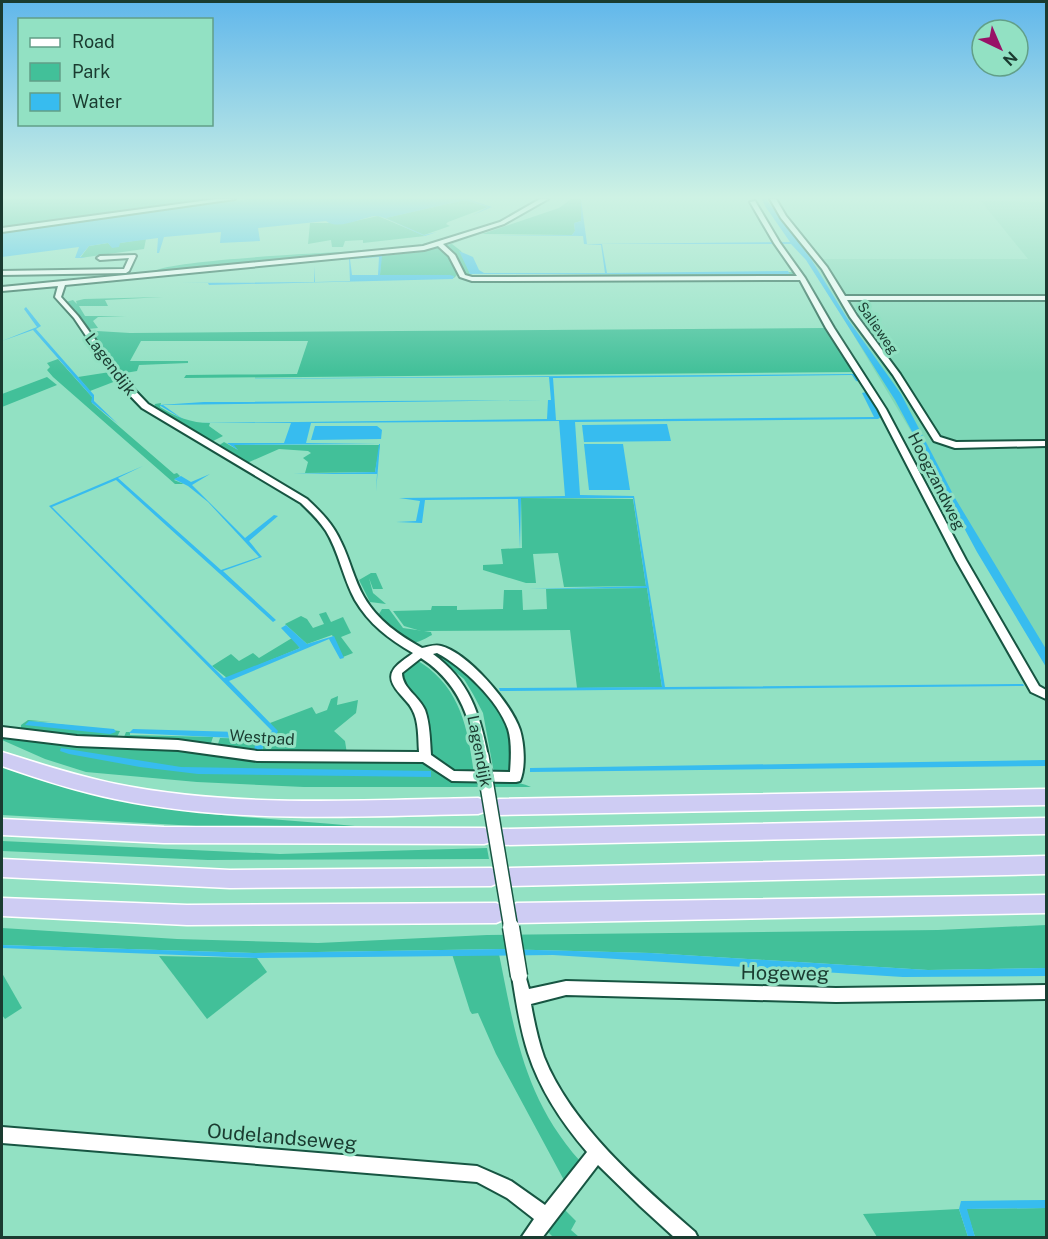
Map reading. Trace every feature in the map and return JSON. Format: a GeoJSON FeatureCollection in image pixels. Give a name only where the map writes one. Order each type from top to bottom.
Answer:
{"type":"FeatureCollection","features":[{"type":"Feature","properties":{"kind":"highway"},"geometry":{"type":"LineString","coordinates":[[2,759],[66,782],[155,799],[242,805],[478,807]]}},
{"type":"Feature","properties":{"kind":"highway"},"geometry":{"type":"LineString","coordinates":[[499,807],[1047,797]]}},
{"type":"Feature","properties":{"kind":"highway"},"geometry":{"type":"LineString","coordinates":[[503,837],[1047,826]]}},
{"type":"Feature","properties":{"kind":"highway"},"geometry":{"type":"LineString","coordinates":[[2,827],[187,835],[484,836]]}},
{"type":"Feature","properties":{"kind":"highway"},"geometry":{"type":"LineString","coordinates":[[510,877],[1047,865]]}},
{"type":"Feature","properties":{"kind":"highway"},"geometry":{"type":"LineString","coordinates":[[2,868],[230,879],[491,877]]}},
{"type":"Feature","properties":{"kind":"highway"},"geometry":{"type":"LineString","coordinates":[[517,913],[1047,904]]}},
{"type":"Feature","properties":{"kind":"highway"},"geometry":{"type":"LineString","coordinates":[[2,907],[187,915],[496,913]]}},
{"type":"Feature","properties":{"kind":"street"},"geometry":{"type":"LineString","coordinates":[[100,258],[119,257]]}},
{"type":"Feature","properties":{"kind":"street"},"geometry":{"type":"LineString","coordinates":[[126,271],[133,257]]}},
{"type":"Feature","properties":{"kind":"street"},"geometry":{"type":"LineString","coordinates":[[2,273],[126,271],[268,257]]}},
{"type":"Feature","properties":{"kind":"street"},"geometry":{"type":"LineString","coordinates":[[2,289],[340,257]]}},
{"type":"Feature","properties":{"kind":"street"},"geometry":{"type":"LineString","coordinates":[[453,257],[462,276],[472,279],[802,278]]}},
{"type":"Feature","properties":{"kind":"street","name":"Hoogzandweg"},"geometry":{"type":"LineString","coordinates":[[787,257],[882,409],[990,613],[1035,689],[1047,695]]}},
{"type":"Feature","properties":{"kind":"street","name":"Salieweg"},"geometry":{"type":"LineString","coordinates":[[816,257],[937,439],[954,445],[1047,444]]}},
{"type":"Feature","properties":{"kind":"street"},"geometry":{"type":"LineString","coordinates":[[27,286],[33,271]]}},
{"type":"Feature","properties":{"kind":"street","name":"Lagendijk"},"geometry":{"type":"LineString","coordinates":[[62,283],[58,297],[76,317],[120,380],[142,404],[315,509],[333,532],[369,614],[385,630],[438,664],[461,689],[476,723],[523,998],[538,1061],[564,1111],[599,1151],[688,1238]]}},
{"type":"Feature","properties":{"kind":"street"},"geometry":{"type":"LineString","coordinates":[[844,298],[1047,298]]}},
{"type":"Feature","properties":{"kind":"street"},"geometry":{"type":"LineString","coordinates":[[438,649],[446,653],[471,673],[505,712],[514,732],[516,777],[452,776],[425,757],[422,719],[416,705],[396,681],[397,671],[420,652],[438,649]]}},
{"type":"Feature","properties":{"kind":"street","name":"Westpad"},"geometry":{"type":"LineString","coordinates":[[2,732],[77,741],[178,745],[257,756],[425,757]]}},
{"type":"Feature","properties":{"kind":"street","name":"Hogeweg"},"geometry":{"type":"LineString","coordinates":[[523,998],[566,988],[836,995],[1047,992]]}},
{"type":"Feature","properties":{"kind":"street","name":"Oudelandseweg"},"geometry":{"type":"LineString","coordinates":[[2,1135],[477,1174],[496,1180],[546,1217]]}},
{"type":"Feature","properties":{"kind":"street"},"geometry":{"type":"LineString","coordinates":[[530,1238],[599,1151]]}},
{"type":"Feature","properties":{"kind":"shaded area"},"geometry":{"type":"Polygon","coordinates":[[[1026,257],[1046,257],[1046,657],[808,259],[1028,259],[1026,257]]]}},
{"type":"Feature","properties":{"kind":"green space"},"geometry":{"type":"Polygon","coordinates":[[[304,257],[155,271],[190,263],[304,257]]]}},
{"type":"Feature","properties":{"kind":"green space"},"geometry":{"type":"Polygon","coordinates":[[[381,257],[451,257],[457,275],[454,278],[380,275],[381,257]]]}},
{"type":"Feature","properties":{"kind":"green space"},"geometry":{"type":"Polygon","coordinates":[[[452,257],[463,257],[470,274],[475,276],[795,272],[798,276],[473,278],[465,276],[452,257]]]}},
{"type":"Feature","properties":{"kind":"green space"},"geometry":{"type":"Polygon","coordinates":[[[163,297],[105,300],[108,306],[79,306],[85,316],[126,316],[98,317],[93,321],[98,328],[88,329],[66,302],[73,300],[77,304],[76,301],[84,299],[163,297]]]}},
{"type":"Feature","properties":{"kind":"green space"},"geometry":{"type":"Polygon","coordinates":[[[824,328],[856,372],[184,378],[186,375],[297,374],[308,341],[141,341],[130,361],[188,361],[188,363],[139,365],[137,371],[125,373],[115,367],[91,334],[97,331],[130,333],[824,328]]]}},
{"type":"Feature","properties":{"kind":"green space"},"geometry":{"type":"Polygon","coordinates":[[[58,359],[92,397],[92,403],[174,474],[177,473],[180,476],[174,480],[184,484],[175,484],[53,377],[47,370],[50,367],[47,363],[58,359]]]}},
{"type":"Feature","properties":{"kind":"green space"},"geometry":{"type":"Polygon","coordinates":[[[110,372],[116,381],[90,391],[78,377],[110,372]]]}},
{"type":"Feature","properties":{"kind":"green space"},"geometry":{"type":"Polygon","coordinates":[[[47,377],[57,385],[2,407],[2,394],[47,377]]]}},
{"type":"Feature","properties":{"kind":"green space"},"geometry":{"type":"Polygon","coordinates":[[[161,403],[160,407],[190,421],[210,423],[209,426],[223,436],[213,441],[153,410],[155,404],[161,403]]]}},
{"type":"Feature","properties":{"kind":"green space"},"geometry":{"type":"Polygon","coordinates":[[[224,442],[238,450],[233,445],[380,445],[375,472],[305,473],[308,462],[303,458],[311,453],[308,451],[279,449],[247,463],[218,446],[224,442]]]}},
{"type":"Feature","properties":{"kind":"green space"},"geometry":{"type":"Polygon","coordinates":[[[521,498],[633,499],[646,586],[564,587],[558,553],[533,554],[536,583],[526,583],[483,570],[483,565],[503,564],[501,549],[522,548],[521,498]]]}},
{"type":"Feature","properties":{"kind":"green space"},"geometry":{"type":"Polygon","coordinates":[[[371,573],[376,573],[383,589],[373,589],[369,578],[373,593],[386,604],[370,602],[359,580],[371,573]]]}},
{"type":"Feature","properties":{"kind":"green space"},"geometry":{"type":"Polygon","coordinates":[[[647,588],[662,687],[577,688],[570,630],[421,631],[404,626],[393,611],[431,610],[432,606],[457,606],[457,610],[503,609],[504,590],[522,590],[523,610],[547,609],[546,589],[647,588]]]}},
{"type":"Feature","properties":{"kind":"green space"},"geometry":{"type":"Polygon","coordinates":[[[382,609],[389,609],[403,628],[431,632],[432,635],[415,642],[408,641],[384,623],[379,614],[382,609]]]}},
{"type":"Feature","properties":{"kind":"green space"},"geometry":{"type":"Polygon","coordinates":[[[326,612],[331,622],[343,617],[351,633],[341,637],[353,653],[343,657],[332,635],[307,644],[285,624],[301,616],[307,619],[313,628],[324,624],[319,614],[326,612]]]}},
{"type":"Feature","properties":{"kind":"green space"},"geometry":{"type":"Polygon","coordinates":[[[292,638],[300,648],[227,678],[212,666],[231,654],[239,661],[253,653],[259,658],[292,638]]]}},
{"type":"Feature","properties":{"kind":"green space"},"geometry":{"type":"Polygon","coordinates":[[[438,651],[480,686],[498,706],[510,730],[513,773],[494,773],[483,713],[464,679],[434,655],[438,651]]]}},
{"type":"Feature","properties":{"kind":"green space"},"geometry":{"type":"Polygon","coordinates":[[[415,659],[430,669],[452,694],[465,724],[474,775],[459,774],[432,759],[405,694],[399,671],[415,659]]]}},
{"type":"Feature","properties":{"kind":"green space"},"geometry":{"type":"Polygon","coordinates":[[[338,696],[337,705],[358,700],[356,713],[334,731],[345,741],[347,754],[262,752],[264,741],[278,734],[270,723],[312,707],[316,714],[327,710],[331,699],[338,696]]]}},
{"type":"Feature","properties":{"kind":"green space"},"geometry":{"type":"Polygon","coordinates":[[[28,720],[120,731],[116,739],[21,731],[21,725],[28,720]]]}},
{"type":"Feature","properties":{"kind":"green space"},"geometry":{"type":"Polygon","coordinates":[[[126,732],[130,732],[130,735],[213,737],[210,746],[122,742],[126,732]]]}},
{"type":"Feature","properties":{"kind":"green space"},"geometry":{"type":"Polygon","coordinates":[[[2,737],[275,761],[414,761],[447,777],[521,783],[531,787],[304,787],[197,782],[86,772],[45,759],[2,740],[2,737]]]}},
{"type":"Feature","properties":{"kind":"green space"},"geometry":{"type":"Polygon","coordinates":[[[220,738],[257,740],[254,752],[217,747],[220,738]]]}},
{"type":"Feature","properties":{"kind":"green space"},"geometry":{"type":"Polygon","coordinates":[[[2,765],[89,794],[132,803],[220,815],[355,826],[196,826],[2,815],[2,765]]]}},
{"type":"Feature","properties":{"kind":"green space"},"geometry":{"type":"Polygon","coordinates":[[[2,841],[280,854],[487,848],[489,859],[208,860],[2,851],[2,841]]]}},
{"type":"Feature","properties":{"kind":"green space"},"geometry":{"type":"Polygon","coordinates":[[[1046,925],[1046,968],[928,970],[651,953],[503,949],[254,953],[2,945],[2,928],[177,939],[318,943],[487,935],[938,930],[1046,925]]]}},
{"type":"Feature","properties":{"kind":"green space"},"geometry":{"type":"Polygon","coordinates":[[[452,954],[499,954],[524,1064],[546,1113],[580,1161],[565,1182],[496,1054],[478,1013],[472,1014],[470,1011],[452,954]]]}},
{"type":"Feature","properties":{"kind":"green space"},"geometry":{"type":"Polygon","coordinates":[[[159,956],[257,958],[267,972],[207,1019],[159,956]]]}},
{"type":"Feature","properties":{"kind":"green space"},"geometry":{"type":"Polygon","coordinates":[[[2,973],[22,1008],[5,1019],[2,1015],[2,973]]]}},
{"type":"Feature","properties":{"kind":"green space"},"geometry":{"type":"Polygon","coordinates":[[[1046,1208],[1046,1237],[975,1237],[966,1209],[1046,1208]]]}},
{"type":"Feature","properties":{"kind":"green space"},"geometry":{"type":"Polygon","coordinates":[[[959,1209],[968,1237],[877,1237],[863,1214],[959,1209]]]}},
{"type":"Feature","properties":{"kind":"green space"},"geometry":{"type":"Polygon","coordinates":[[[565,1210],[576,1221],[571,1230],[579,1237],[553,1237],[548,1232],[565,1210]]]}},
{"type":"Feature","properties":{"kind":"water"},"geometry":{"type":"Polygon","coordinates":[[[360,257],[382,257],[380,275],[454,276],[453,279],[209,285],[208,283],[179,283],[314,282],[314,266],[315,282],[350,281],[349,259],[324,261],[360,257]],[[379,257],[350,259],[352,275],[378,275],[379,257]]]}},
{"type":"Feature","properties":{"kind":"water"},"geometry":{"type":"Polygon","coordinates":[[[462,257],[473,257],[479,270],[484,273],[605,273],[603,257],[607,273],[788,271],[790,274],[470,274],[462,257]]]}},
{"type":"Feature","properties":{"kind":"water"},"geometry":{"type":"Polygon","coordinates":[[[803,257],[811,259],[847,318],[901,394],[955,498],[1046,649],[1046,667],[977,552],[895,400],[803,257]]]}},
{"type":"Feature","properties":{"kind":"water"},"geometry":{"type":"Polygon","coordinates":[[[26,307],[41,326],[36,329],[94,395],[94,401],[118,424],[91,402],[92,397],[33,330],[2,341],[37,327],[24,309],[26,307]]]}},
{"type":"Feature","properties":{"kind":"water"},"geometry":{"type":"Polygon","coordinates":[[[856,374],[861,382],[856,381],[852,375],[553,378],[556,420],[874,417],[862,393],[866,392],[881,417],[878,419],[575,422],[580,495],[634,496],[665,687],[1023,684],[1024,686],[500,691],[499,688],[662,687],[647,588],[529,589],[646,586],[633,498],[521,498],[520,549],[518,499],[425,500],[422,523],[396,522],[416,521],[420,501],[399,498],[565,496],[559,421],[311,423],[306,443],[380,444],[376,492],[377,474],[293,474],[375,472],[379,444],[234,445],[238,450],[227,443],[284,443],[291,423],[200,423],[547,419],[548,400],[551,400],[549,377],[186,379],[856,374]]]}},
{"type":"Feature","properties":{"kind":"water"},"geometry":{"type":"Polygon","coordinates":[[[544,400],[163,405],[184,420],[159,405],[204,402],[544,400]]]}},
{"type":"Feature","properties":{"kind":"water"},"geometry":{"type":"Polygon","coordinates":[[[667,424],[671,441],[584,442],[582,425],[667,424]]]}},
{"type":"Feature","properties":{"kind":"water"},"geometry":{"type":"Polygon","coordinates":[[[315,426],[377,426],[382,430],[381,439],[311,440],[315,426]]]}},
{"type":"Feature","properties":{"kind":"water"},"geometry":{"type":"Polygon","coordinates":[[[584,444],[623,444],[630,490],[589,490],[584,444]]]}},
{"type":"Feature","properties":{"kind":"water"},"geometry":{"type":"Polygon","coordinates":[[[143,466],[118,478],[221,570],[259,557],[208,502],[188,486],[174,479],[181,476],[191,482],[210,474],[192,485],[245,538],[274,515],[278,516],[249,541],[262,557],[223,571],[276,620],[273,622],[116,480],[52,507],[224,678],[300,648],[281,628],[286,625],[307,644],[334,636],[344,658],[340,659],[329,639],[229,681],[278,731],[275,737],[264,741],[262,752],[254,752],[256,739],[129,733],[133,729],[270,733],[272,731],[49,506],[143,466]]]}},
{"type":"Feature","properties":{"kind":"water"},"geometry":{"type":"Polygon","coordinates":[[[29,721],[114,729],[116,732],[110,734],[25,725],[29,721]]]}},
{"type":"Feature","properties":{"kind":"water"},"geometry":{"type":"Polygon","coordinates":[[[61,748],[181,767],[431,771],[431,777],[198,774],[140,767],[69,754],[60,751],[61,748]]]}},
{"type":"Feature","properties":{"kind":"water"},"geometry":{"type":"Polygon","coordinates":[[[1046,760],[1046,766],[530,772],[530,768],[1046,760]]]}},
{"type":"Feature","properties":{"kind":"water"},"geometry":{"type":"Polygon","coordinates":[[[2,945],[254,953],[503,949],[651,953],[928,970],[1046,968],[1046,976],[903,977],[553,955],[257,958],[2,948],[2,945]]]}},
{"type":"Feature","properties":{"kind":"water"},"geometry":{"type":"Polygon","coordinates":[[[1046,1200],[1046,1208],[967,1209],[975,1237],[968,1237],[959,1209],[961,1201],[1046,1200]]]}}]}
